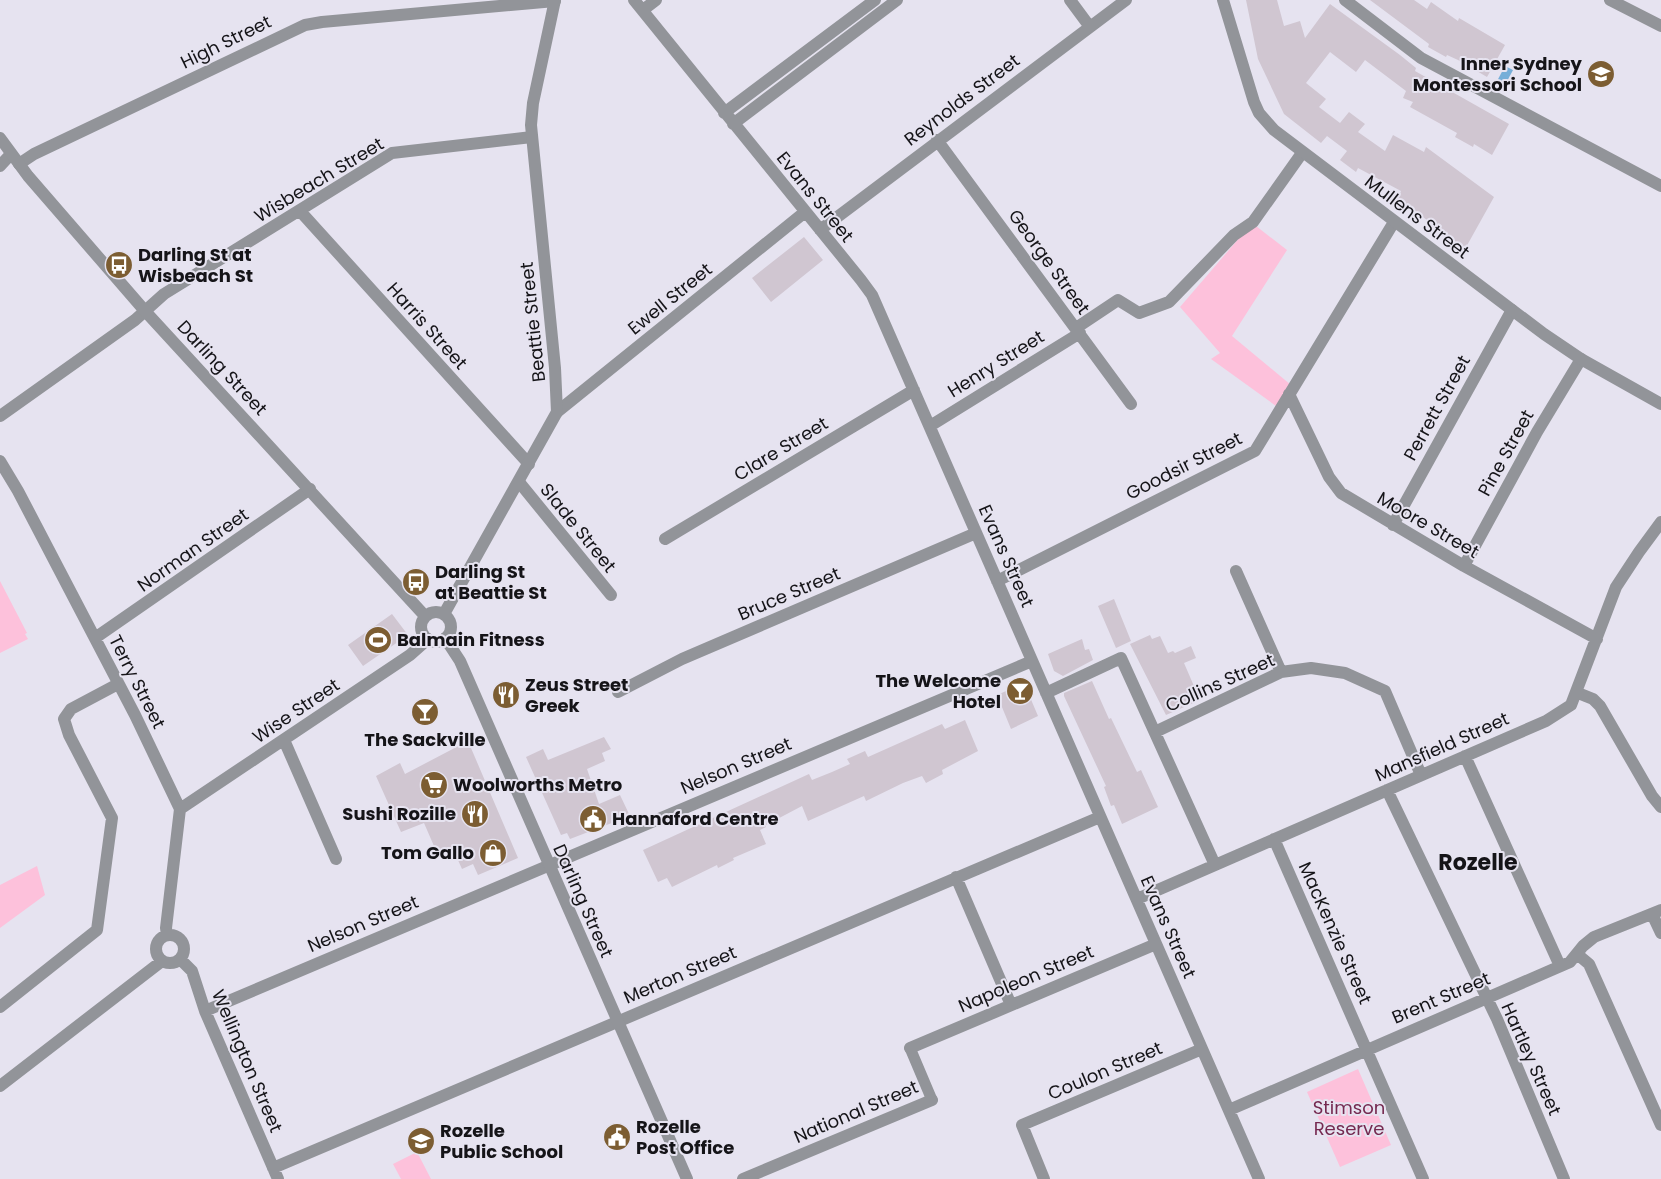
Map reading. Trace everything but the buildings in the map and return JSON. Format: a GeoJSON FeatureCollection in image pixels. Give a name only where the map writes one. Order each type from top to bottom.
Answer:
{"type":"FeatureCollection","features":[{"type":"Feature","properties":{"kind":"street","name":"Beattie Street"},"geometry":{"type":"LineString","coordinates":[[444,614],[557,412],[556,368],[532,137],[533,103],[555,0]]}},
{"type":"Feature","properties":{"kind":"street","name":"High Street"},"geometry":{"type":"LineString","coordinates":[[0,166],[15,159],[34,154],[305,25],[555,0]]}},
{"type":"Feature","properties":{"kind":"street"},"geometry":{"type":"LineString","coordinates":[[639,5],[656,0]]}},
{"type":"Feature","properties":{"kind":"street"},"geometry":{"type":"LineString","coordinates":[[724,113],[875,0]]}},
{"type":"Feature","properties":{"kind":"street"},"geometry":{"type":"LineString","coordinates":[[733,124],[897,0]]}},
{"type":"Feature","properties":{"kind":"street"},"geometry":{"type":"LineString","coordinates":[[1070,0],[1090,27]]}},
{"type":"Feature","properties":{"kind":"street","name":"Reynolds Street"},"geometry":{"type":"LineString","coordinates":[[820,230],[1126,0]]}},
{"type":"Feature","properties":{"kind":"street","name":"Mullens Street"},"geometry":{"type":"LineString","coordinates":[[1223,0],[1254,102],[1259,113],[1274,130],[1394,222],[1581,359],[1661,404]]}},
{"type":"Feature","properties":{"kind":"street"},"geometry":{"type":"LineString","coordinates":[[1345,0],[1421,58],[1661,186]]}},
{"type":"Feature","properties":{"kind":"street"},"geometry":{"type":"LineString","coordinates":[[1610,0],[1661,26]]}},
{"type":"Feature","properties":{"kind":"street","name":"Evans Street"},"geometry":{"type":"LineString","coordinates":[[639,5],[872,295],[1259,1179]]}},
{"type":"Feature","properties":{"kind":"street"},"geometry":{"type":"LineString","coordinates":[[811,48],[820,59]]}},
{"type":"Feature","properties":{"kind":"street","name":"Wisbeach Street"},"geometry":{"type":"LineString","coordinates":[[0,416],[135,320],[164,294],[392,153],[532,137]]}},
{"type":"Feature","properties":{"kind":"street","name":"Darling Street"},"geometry":{"type":"LineString","coordinates":[[0,138],[15,159],[145,311],[425,616]]}},
{"type":"Feature","properties":{"kind":"street","name":"George Street"},"geometry":{"type":"LineString","coordinates":[[938,140],[1131,404]]}},
{"type":"Feature","properties":{"kind":"street","name":"Henry Street"},"geometry":{"type":"LineString","coordinates":[[930,426],[1078,330],[1118,300],[1139,313],[1169,302],[1234,235],[1253,222],[1302,153]]}},
{"type":"Feature","properties":{"kind":"street","name":"Harris Street"},"geometry":{"type":"LineString","coordinates":[[300,211],[529,464]]}},
{"type":"Feature","properties":{"kind":"street","name":"Ewell Street"},"geometry":{"type":"LineString","coordinates":[[557,412],[806,212]]}},
{"type":"Feature","properties":{"kind":"street","name":"Goodsir Street"},"geometry":{"type":"LineString","coordinates":[[997,581],[1254,451],[1394,222]]}},
{"type":"Feature","properties":{"kind":"street","name":"Perrett Street"},"geometry":{"type":"LineString","coordinates":[[1393,525],[1512,310]]}},
{"type":"Feature","properties":{"kind":"street","name":"Pine Street"},"geometry":{"type":"LineString","coordinates":[[1464,566],[1538,432],[1581,359]]}},
{"type":"Feature","properties":{"kind":"street","name":"Clare Street"},"geometry":{"type":"LineString","coordinates":[[665,539],[914,390]]}},
{"type":"Feature","properties":{"kind":"street","name":"Moore Street"},"geometry":{"type":"LineString","coordinates":[[1289,394],[1329,477],[1341,493],[1464,566],[1596,639]]}},
{"type":"Feature","properties":{"kind":"street","name":"Terry Street"},"geometry":{"type":"LineString","coordinates":[[0,461],[18,491],[136,715],[180,809]]}},
{"type":"Feature","properties":{"kind":"street","name":"Slade Street"},"geometry":{"type":"LineString","coordinates":[[519,482],[611,596]]}},
{"type":"Feature","properties":{"kind":"street","name":"Norman Street"},"geometry":{"type":"LineString","coordinates":[[95,638],[310,489]]}},
{"type":"Feature","properties":{"kind":"street","name":"Mansfield Street"},"geometry":{"type":"LineString","coordinates":[[1137,899],[1546,721],[1571,704],[1578,693],[1616,588],[1661,522]]}},
{"type":"Feature","properties":{"kind":"street","name":"Bruce Street"},"geometry":{"type":"LineString","coordinates":[[618,692],[682,660],[976,532]]}},
{"type":"Feature","properties":{"kind":"street"},"geometry":{"type":"LineString","coordinates":[[1236,571],[1281,672]]}},
{"type":"Feature","properties":{"kind":"street"},"geometry":{"type":"LineString","coordinates":[[434,612],[444,614],[451,626],[445,638],[437,641],[428,639],[422,628],[425,616],[434,612]]}},
{"type":"Feature","properties":{"kind":"street","name":"Darling Street"},"geometry":{"type":"LineString","coordinates":[[445,638],[460,661],[616,1021],[687,1179]]}},
{"type":"Feature","properties":{"kind":"street","name":"Wise Street"},"geometry":{"type":"LineString","coordinates":[[180,809],[410,655],[428,639]]}},
{"type":"Feature","properties":{"kind":"street"},"geometry":{"type":"LineString","coordinates":[[1046,693],[1121,658],[1215,866]]}},
{"type":"Feature","properties":{"kind":"street","name":"Nelson Street"},"geometry":{"type":"LineString","coordinates":[[206,1011],[1032,661]]}},
{"type":"Feature","properties":{"kind":"street","name":"Collins Street"},"geometry":{"type":"LineString","coordinates":[[1155,732],[1281,672],[1311,668],[1345,673],[1385,691],[1421,775]]}},
{"type":"Feature","properties":{"kind":"street"},"geometry":{"type":"LineString","coordinates":[[0,1006],[97,930],[112,818],[69,735],[64,719],[71,709],[118,684]]}},
{"type":"Feature","properties":{"kind":"street"},"geometry":{"type":"LineString","coordinates":[[1578,693],[1593,699],[1600,706],[1652,796],[1661,807]]}},
{"type":"Feature","properties":{"kind":"street"},"geometry":{"type":"LineString","coordinates":[[284,740],[336,859]]}},
{"type":"Feature","properties":{"kind":"street"},"geometry":{"type":"LineString","coordinates":[[1465,756],[1560,966]]}},
{"type":"Feature","properties":{"kind":"street","name":"Hartley Street"},"geometry":{"type":"LineString","coordinates":[[1387,790],[1485,998],[1497,1019],[1564,1179]]}},
{"type":"Feature","properties":{"kind":"street"},"geometry":{"type":"LineString","coordinates":[[168,935],[166,928],[180,809]]}},
{"type":"Feature","properties":{"kind":"street","name":"Merton Street"},"geometry":{"type":"LineString","coordinates":[[276,1173],[616,1021],[1100,817]]}},
{"type":"Feature","properties":{"kind":"street","name":"MacKenzie Street"},"geometry":{"type":"LineString","coordinates":[[1274,839],[1423,1179]]}},
{"type":"Feature","properties":{"kind":"street"},"geometry":{"type":"LineString","coordinates":[[956,877],[1011,1005]]}},
{"type":"Feature","properties":{"kind":"street"},"geometry":{"type":"LineString","coordinates":[[1657,912],[1661,933]]}},
{"type":"Feature","properties":{"kind":"street","name":"Brent Street"},"geometry":{"type":"LineString","coordinates":[[1229,1110],[1366,1048],[1570,962],[1583,946],[1594,938],[1657,912]]}},
{"type":"Feature","properties":{"kind":"street"},"geometry":{"type":"LineString","coordinates":[[168,935],[176,937],[182,942],[184,951],[180,959],[172,964],[162,961],[156,954],[156,944],[168,935]]}},
{"type":"Feature","properties":{"kind":"street","name":"Napoleon Street"},"geometry":{"type":"LineString","coordinates":[[910,1048],[1156,944]]}},
{"type":"Feature","properties":{"kind":"street"},"geometry":{"type":"LineString","coordinates":[[1577,954],[1589,964],[1661,1125]]}},
{"type":"Feature","properties":{"kind":"street","name":"Wellington Street"},"geometry":{"type":"LineString","coordinates":[[180,959],[192,971],[206,1011],[276,1173]]}},
{"type":"Feature","properties":{"kind":"street"},"geometry":{"type":"LineString","coordinates":[[0,1086],[162,961]]}},
{"type":"Feature","properties":{"kind":"street","name":"National Street"},"geometry":{"type":"LineString","coordinates":[[743,1179],[932,1100],[910,1048]]}},
{"type":"Feature","properties":{"kind":"street","name":"Coulon Street"},"geometry":{"type":"LineString","coordinates":[[1044,1179],[1022,1125],[1202,1049]]}},
{"type":"Feature","properties":{"kind":"green space"},"geometry":{"type":"Polygon","coordinates":[[[1256,226],[1287,250],[1232,336],[1291,385],[1276,406],[1211,359],[1220,353],[1180,307],[1241,236],[1256,226]]]}},
{"type":"Feature","properties":{"kind":"green space"},"geometry":{"type":"Polygon","coordinates":[[[0,581],[27,633],[25,634],[28,639],[0,653],[0,581]]]}},
{"type":"Feature","properties":{"kind":"green space"},"geometry":{"type":"Polygon","coordinates":[[[37,866],[45,895],[0,928],[0,885],[37,866]]]}},
{"type":"Feature","properties":{"kind":"green space","name":"Stimson Reserve"},"geometry":{"type":"Polygon","coordinates":[[[1358,1069],[1391,1145],[1340,1167],[1307,1092],[1358,1069]]]}},
{"type":"Feature","properties":{"kind":"green space"},"geometry":{"type":"Polygon","coordinates":[[[417,1152],[431,1179],[401,1179],[393,1164],[417,1152]]]}},
{"type":"Feature","properties":{"kind":"water"},"geometry":{"type":"Polygon","coordinates":[[[1505,66],[1513,70],[1504,87],[1496,83],[1505,66]]]}},
{"type":"Feature","properties":{"kind":"place","name":"Inner Sydney Montessori School"},"geometry":{"type":"Point","coordinates":[1601,74]}},
{"type":"Feature","properties":{"kind":"place","name":"Darling St at Wisbeach St"},"geometry":{"type":"Point","coordinates":[119,265]}},
{"type":"Feature","properties":{"kind":"place","name":"Darling St at Beattie St"},"geometry":{"type":"Point","coordinates":[416,582]}},
{"type":"Feature","properties":{"kind":"place","name":"Balmain Fitness"},"geometry":{"type":"Point","coordinates":[378,640]}},
{"type":"Feature","properties":{"kind":"place","name":"The Welcome Hotel"},"geometry":{"type":"Point","coordinates":[1020,691]}},
{"type":"Feature","properties":{"kind":"place","name":"Zeus Street Greek"},"geometry":{"type":"Point","coordinates":[506,695]}},
{"type":"Feature","properties":{"kind":"place","name":"The Sackville"},"geometry":{"type":"Point","coordinates":[425,712]}},
{"type":"Feature","properties":{"kind":"place","name":"Woolworths Metro"},"geometry":{"type":"Point","coordinates":[434,785]}},
{"type":"Feature","properties":{"kind":"place","name":"Sushi Rozille"},"geometry":{"type":"Point","coordinates":[475,814]}},
{"type":"Feature","properties":{"kind":"place","name":"Hannaford Centre"},"geometry":{"type":"Point","coordinates":[593,819]}},
{"type":"Feature","properties":{"kind":"place","name":"Tom Gallo"},"geometry":{"type":"Point","coordinates":[493,853]}},
{"type":"Feature","properties":{"kind":"place","name":"Rozelle Post Office"},"geometry":{"type":"Point","coordinates":[617,1137]}},
{"type":"Feature","properties":{"kind":"place","name":"Rozelle Public School"},"geometry":{"type":"Point","coordinates":[421,1141]}},
{"type":"Feature","properties":{"kind":"district","name":"Rozelle"},"geometry":{"type":"Point","coordinates":[1478,862]}}]}
